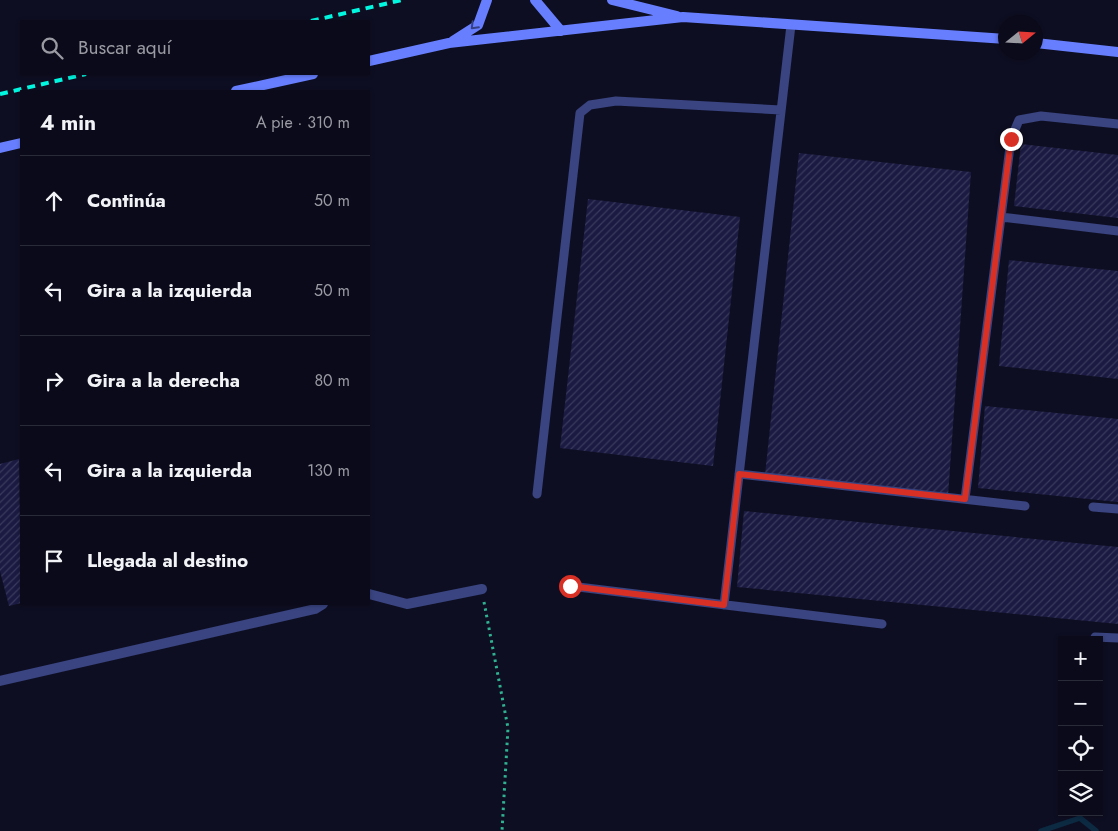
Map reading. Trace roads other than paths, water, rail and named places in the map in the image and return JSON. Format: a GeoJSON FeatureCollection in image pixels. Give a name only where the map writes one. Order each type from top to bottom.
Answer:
{"type":"FeatureCollection","features":[{"type":"Feature","properties":{"kind":"main road"},"geometry":{"type":"LineString","coordinates":[[449,43],[478,25],[487,0]]}},
{"type":"Feature","properties":{"kind":"main road"},"geometry":{"type":"LineString","coordinates":[[535,0],[561,31]]}},
{"type":"Feature","properties":{"kind":"main road"},"geometry":{"type":"LineString","coordinates":[[612,0],[683,17],[998,38]]}},
{"type":"Feature","properties":{"kind":"main road"},"geometry":{"type":"LineString","coordinates":[[370,61],[449,43],[683,17]]}},
{"type":"Feature","properties":{"kind":"main road"},"geometry":{"type":"LineString","coordinates":[[1043,44],[1118,52]]}},
{"type":"Feature","properties":{"kind":"main road"},"geometry":{"type":"LineString","coordinates":[[259,89],[309,75]]}},
{"type":"Feature","properties":{"kind":"main road"},"geometry":{"type":"LineString","coordinates":[[0,148],[20,143]]}},
{"type":"Feature","properties":{"kind":"street"},"geometry":{"type":"LineString","coordinates":[[370,594],[407,604],[482,589]]}},
{"type":"Feature","properties":{"kind":"street"},"geometry":{"type":"LineString","coordinates":[[0,681],[315,609],[321,605]]}},
{"type":"Feature","properties":{"kind":"lane"},"geometry":{"type":"LineString","coordinates":[[724,605],[791,25]]}},
{"type":"Feature","properties":{"kind":"lane"},"geometry":{"type":"LineString","coordinates":[[537,494],[580,113],[590,104],[616,101],[781,110]]}},
{"type":"Feature","properties":{"kind":"lane"},"geometry":{"type":"LineString","coordinates":[[965,499],[1011,139],[1019,120],[1041,116],[1118,124]]}},
{"type":"Feature","properties":{"kind":"lane"},"geometry":{"type":"LineString","coordinates":[[1001,217],[1118,231]]}},
{"type":"Feature","properties":{"kind":"lane"},"geometry":{"type":"LineString","coordinates":[[739,474],[1025,506]]}},
{"type":"Feature","properties":{"kind":"lane"},"geometry":{"type":"LineString","coordinates":[[1093,507],[1118,509]]}},
{"type":"Feature","properties":{"kind":"lane"},"geometry":{"type":"LineString","coordinates":[[570,586],[882,624]]}},
{"type":"Feature","properties":{"kind":"lane"},"geometry":{"type":"LineString","coordinates":[[1103,637],[1118,638]]}},
{"type":"Feature","properties":{"kind":"waterway"},"geometry":{"type":"LineString","coordinates":[[1041,831],[1080,818],[1096,831]]}},
{"type":"Feature","properties":{"kind":"railway"},"geometry":{"type":"LineString","coordinates":[[315,20],[402,0]]}},
{"type":"Feature","properties":{"kind":"railway"},"geometry":{"type":"LineString","coordinates":[[0,94],[82,75]]}}]}
